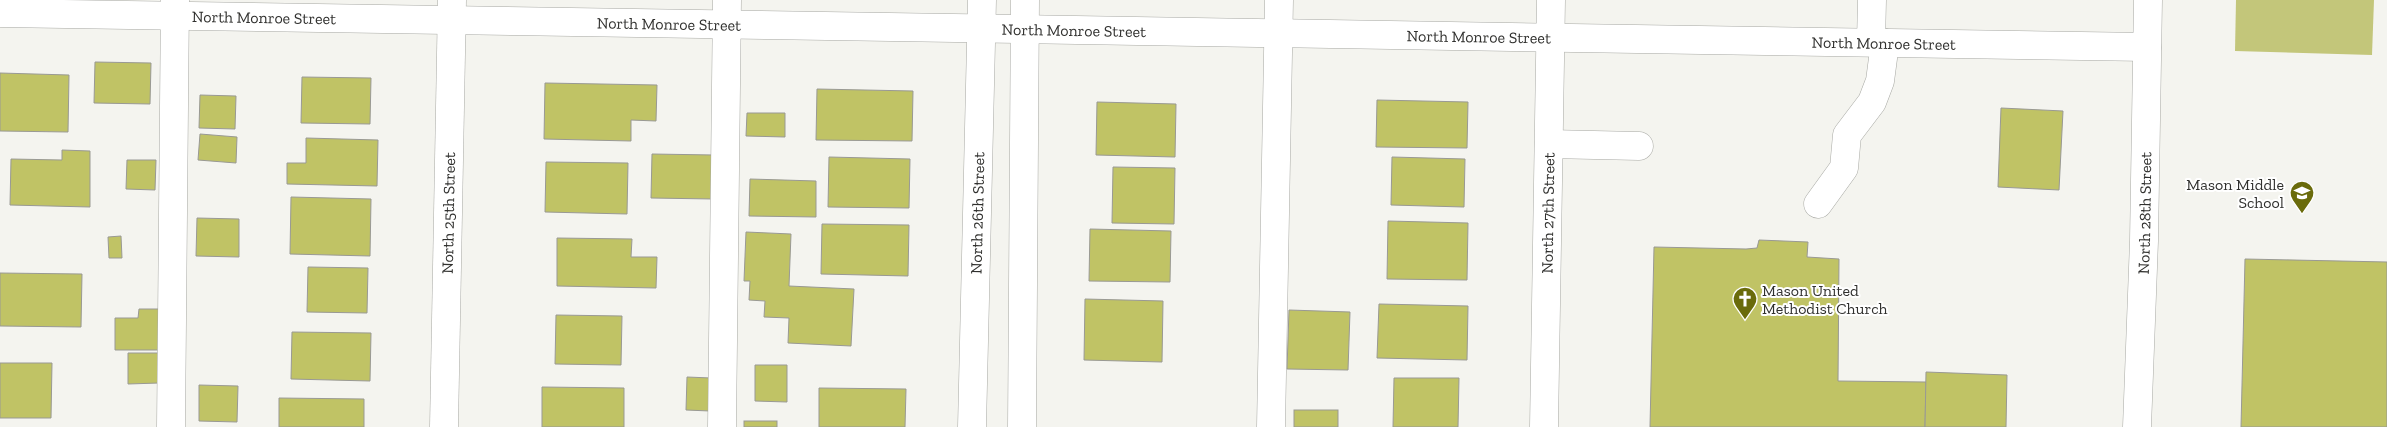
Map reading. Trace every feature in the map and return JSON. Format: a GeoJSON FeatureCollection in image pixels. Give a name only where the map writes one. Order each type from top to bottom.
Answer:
{"type":"FeatureCollection","features":[{"type":"Feature","properties":{"kind":"street","name":"North 26th Street"},"geometry":{"type":"LineString","coordinates":[[972,427],[982,0]]}},
{"type":"Feature","properties":{"kind":"street"},"geometry":{"type":"LineString","coordinates":[[1022,427],[1025,0]]}},
{"type":"Feature","properties":{"kind":"street"},"geometry":{"type":"LineString","coordinates":[[1270,427],[1279,0]]}},
{"type":"Feature","properties":{"kind":"street","name":"North 27th Street"},"geometry":{"type":"LineString","coordinates":[[1544,427],[1551,0]]}},
{"type":"Feature","properties":{"kind":"street"},"geometry":{"type":"LineString","coordinates":[[1818,204],[1844,168],[1847,135],[1872,102],[1880,80],[1878,43],[1872,0]]}},
{"type":"Feature","properties":{"kind":"street","name":"North 28th Street"},"geometry":{"type":"LineString","coordinates":[[2137,427],[2144,241],[2148,0]]}},
{"type":"Feature","properties":{"kind":"street","name":"North Monroe Street"},"geometry":{"type":"LineString","coordinates":[[0,13],[175,8],[727,12],[982,29],[2147,47]]}},
{"type":"Feature","properties":{"kind":"street"},"geometry":{"type":"LineString","coordinates":[[171,427],[175,8]]}},
{"type":"Feature","properties":{"kind":"street","name":"North 25th Street"},"geometry":{"type":"LineString","coordinates":[[444,427],[451,10]]}},
{"type":"Feature","properties":{"kind":"street"},"geometry":{"type":"LineString","coordinates":[[722,427],[727,12]]}},
{"type":"Feature","properties":{"kind":"street"},"geometry":{"type":"LineString","coordinates":[[1549,144],[1639,146]]}},
{"type":"Feature","properties":{"kind":"green space"},"geometry":{"type":"Polygon","coordinates":[[[2236,0],[2374,0],[2372,55],[2235,51],[2236,0]]]}},
{"type":"Feature","properties":{"kind":"building"},"geometry":{"type":"Polygon","coordinates":[[[95,62],[151,63],[150,104],[94,103],[95,62]]]}},
{"type":"Feature","properties":{"kind":"building"},"geometry":{"type":"Polygon","coordinates":[[[0,73],[69,75],[68,132],[0,131],[0,73]]]}},
{"type":"Feature","properties":{"kind":"building"},"geometry":{"type":"Polygon","coordinates":[[[302,77],[371,78],[370,124],[301,123],[302,77]]]}},
{"type":"Feature","properties":{"kind":"building"},"geometry":{"type":"Polygon","coordinates":[[[545,83],[657,85],[656,121],[631,120],[631,141],[544,139],[545,83]]]}},
{"type":"Feature","properties":{"kind":"building"},"geometry":{"type":"Polygon","coordinates":[[[817,89],[913,91],[912,141],[816,140],[817,89]]]}},
{"type":"Feature","properties":{"kind":"building"},"geometry":{"type":"Polygon","coordinates":[[[200,95],[236,96],[235,129],[199,128],[200,95]]]}},
{"type":"Feature","properties":{"kind":"building"},"geometry":{"type":"Polygon","coordinates":[[[1377,100],[1468,102],[1467,148],[1376,147],[1377,100]]]}},
{"type":"Feature","properties":{"kind":"building"},"geometry":{"type":"Polygon","coordinates":[[[1097,102],[1176,104],[1175,157],[1096,155],[1097,102]]]}},
{"type":"Feature","properties":{"kind":"building"},"geometry":{"type":"Polygon","coordinates":[[[2001,108],[2063,111],[2059,190],[1998,187],[2001,108]]]}},
{"type":"Feature","properties":{"kind":"building"},"geometry":{"type":"Polygon","coordinates":[[[747,113],[785,113],[785,137],[746,136],[747,113]]]}},
{"type":"Feature","properties":{"kind":"building"},"geometry":{"type":"Polygon","coordinates":[[[200,134],[237,137],[236,163],[198,160],[200,134]]]}},
{"type":"Feature","properties":{"kind":"building"},"geometry":{"type":"Polygon","coordinates":[[[306,138],[378,140],[377,186],[287,184],[287,163],[306,163],[306,138]]]}},
{"type":"Feature","properties":{"kind":"building"},"geometry":{"type":"Polygon","coordinates":[[[62,150],[90,151],[90,207],[10,205],[11,159],[62,160],[62,150]]]}},
{"type":"Feature","properties":{"kind":"building"},"geometry":{"type":"Polygon","coordinates":[[[652,154],[714,155],[713,199],[651,198],[652,154]]]}},
{"type":"Feature","properties":{"kind":"building"},"geometry":{"type":"Polygon","coordinates":[[[829,157],[910,159],[909,208],[828,207],[829,157]]]}},
{"type":"Feature","properties":{"kind":"building"},"geometry":{"type":"Polygon","coordinates":[[[1392,157],[1465,159],[1464,207],[1391,205],[1392,157]]]}},
{"type":"Feature","properties":{"kind":"building"},"geometry":{"type":"Polygon","coordinates":[[[127,160],[156,160],[155,190],[126,189],[127,160]]]}},
{"type":"Feature","properties":{"kind":"building"},"geometry":{"type":"Polygon","coordinates":[[[546,162],[628,163],[627,214],[545,212],[546,162]]]}},
{"type":"Feature","properties":{"kind":"building"},"geometry":{"type":"Polygon","coordinates":[[[1113,167],[1175,168],[1174,224],[1112,223],[1113,167]]]}},
{"type":"Feature","properties":{"kind":"building"},"geometry":{"type":"Polygon","coordinates":[[[750,179],[816,181],[816,217],[749,216],[750,179]]]}},
{"type":"Feature","properties":{"kind":"building"},"geometry":{"type":"Polygon","coordinates":[[[291,197],[371,199],[370,256],[290,254],[291,197]]]}},
{"type":"Feature","properties":{"kind":"building"},"geometry":{"type":"Polygon","coordinates":[[[197,218],[239,219],[239,257],[196,256],[197,218]]]}},
{"type":"Feature","properties":{"kind":"building"},"geometry":{"type":"Polygon","coordinates":[[[1388,221],[1468,223],[1467,280],[1387,279],[1388,221]]]}},
{"type":"Feature","properties":{"kind":"building"},"geometry":{"type":"Polygon","coordinates":[[[822,224],[909,225],[908,276],[821,274],[822,224]]]}},
{"type":"Feature","properties":{"kind":"building"},"geometry":{"type":"Polygon","coordinates":[[[1090,229],[1171,231],[1170,282],[1089,281],[1090,229]]]}},
{"type":"Feature","properties":{"kind":"building"},"geometry":{"type":"Polygon","coordinates":[[[746,232],[791,234],[789,286],[854,289],[851,346],[788,343],[789,318],[764,317],[765,301],[749,300],[750,281],[744,281],[746,232]]]}},
{"type":"Feature","properties":{"kind":"building"},"geometry":{"type":"Polygon","coordinates":[[[121,236],[122,258],[109,258],[108,237],[121,236]]]}},
{"type":"Feature","properties":{"kind":"building"},"geometry":{"type":"Polygon","coordinates":[[[557,238],[632,239],[631,257],[657,257],[656,288],[557,286],[557,238]]]}},
{"type":"Feature","properties":{"kind":"building","name":"Mason United Methodist Church"},"geometry":{"type":"Polygon","coordinates":[[[1759,240],[1808,242],[1807,257],[1839,259],[1838,381],[1926,382],[1925,427],[1650,427],[1654,247],[1746,249],[1757,248],[1759,240]]]}},
{"type":"Feature","properties":{"kind":"building"},"geometry":{"type":"Polygon","coordinates":[[[2245,259],[2387,262],[2387,427],[2241,427],[2245,259]]]}},
{"type":"Feature","properties":{"kind":"building"},"geometry":{"type":"Polygon","coordinates":[[[308,267],[368,268],[367,313],[307,312],[308,267]]]}},
{"type":"Feature","properties":{"kind":"building"},"geometry":{"type":"Polygon","coordinates":[[[0,273],[82,274],[81,327],[0,326],[0,273]]]}},
{"type":"Feature","properties":{"kind":"building"},"geometry":{"type":"Polygon","coordinates":[[[1085,299],[1163,301],[1162,362],[1084,360],[1085,299]]]}},
{"type":"Feature","properties":{"kind":"building"},"geometry":{"type":"Polygon","coordinates":[[[1379,304],[1468,306],[1467,360],[1377,358],[1379,304]]]}},
{"type":"Feature","properties":{"kind":"building"},"geometry":{"type":"Polygon","coordinates":[[[139,309],[159,309],[159,350],[115,350],[115,318],[138,318],[139,309]]]}},
{"type":"Feature","properties":{"kind":"building"},"geometry":{"type":"Polygon","coordinates":[[[1289,310],[1350,312],[1348,370],[1287,369],[1289,310]]]}},
{"type":"Feature","properties":{"kind":"building"},"geometry":{"type":"Polygon","coordinates":[[[556,315],[622,316],[621,365],[555,364],[556,315]]]}},
{"type":"Feature","properties":{"kind":"building"},"geometry":{"type":"Polygon","coordinates":[[[292,332],[371,333],[370,381],[291,379],[292,332]]]}},
{"type":"Feature","properties":{"kind":"building"},"geometry":{"type":"Polygon","coordinates":[[[128,353],[159,353],[159,383],[128,384],[128,353]]]}},
{"type":"Feature","properties":{"kind":"building"},"geometry":{"type":"Polygon","coordinates":[[[0,363],[52,363],[51,418],[0,418],[0,363]]]}},
{"type":"Feature","properties":{"kind":"building"},"geometry":{"type":"Polygon","coordinates":[[[755,365],[787,365],[787,402],[755,401],[755,365]]]}},
{"type":"Feature","properties":{"kind":"building"},"geometry":{"type":"Polygon","coordinates":[[[1926,372],[2007,375],[2006,427],[1925,427],[1926,372]]]}},
{"type":"Feature","properties":{"kind":"building"},"geometry":{"type":"Polygon","coordinates":[[[687,377],[711,378],[710,411],[686,410],[687,377]]]}},
{"type":"Feature","properties":{"kind":"building"},"geometry":{"type":"Polygon","coordinates":[[[1394,378],[1459,378],[1458,427],[1393,427],[1394,378]]]}},
{"type":"Feature","properties":{"kind":"building"},"geometry":{"type":"Polygon","coordinates":[[[199,385],[238,386],[237,422],[199,421],[199,385]]]}},
{"type":"Feature","properties":{"kind":"building"},"geometry":{"type":"Polygon","coordinates":[[[542,387],[624,388],[624,427],[542,427],[542,387]]]}},
{"type":"Feature","properties":{"kind":"building"},"geometry":{"type":"Polygon","coordinates":[[[819,388],[906,389],[905,427],[819,427],[819,388]]]}},
{"type":"Feature","properties":{"kind":"building"},"geometry":{"type":"Polygon","coordinates":[[[279,398],[364,399],[364,427],[279,427],[279,398]]]}},
{"type":"Feature","properties":{"kind":"building"},"geometry":{"type":"Polygon","coordinates":[[[1294,410],[1338,410],[1338,427],[1294,427],[1294,410]]]}},
{"type":"Feature","properties":{"kind":"building"},"geometry":{"type":"Polygon","coordinates":[[[744,421],[777,421],[777,427],[744,427],[744,421]]]}},
{"type":"Feature","properties":{"kind":"place","name":"Mason Middle School"},"geometry":{"type":"Point","coordinates":[2302,214]}},
{"type":"Feature","properties":{"kind":"place","name":"Mason United Methodist Church"},"geometry":{"type":"Point","coordinates":[1745,320]}}]}
